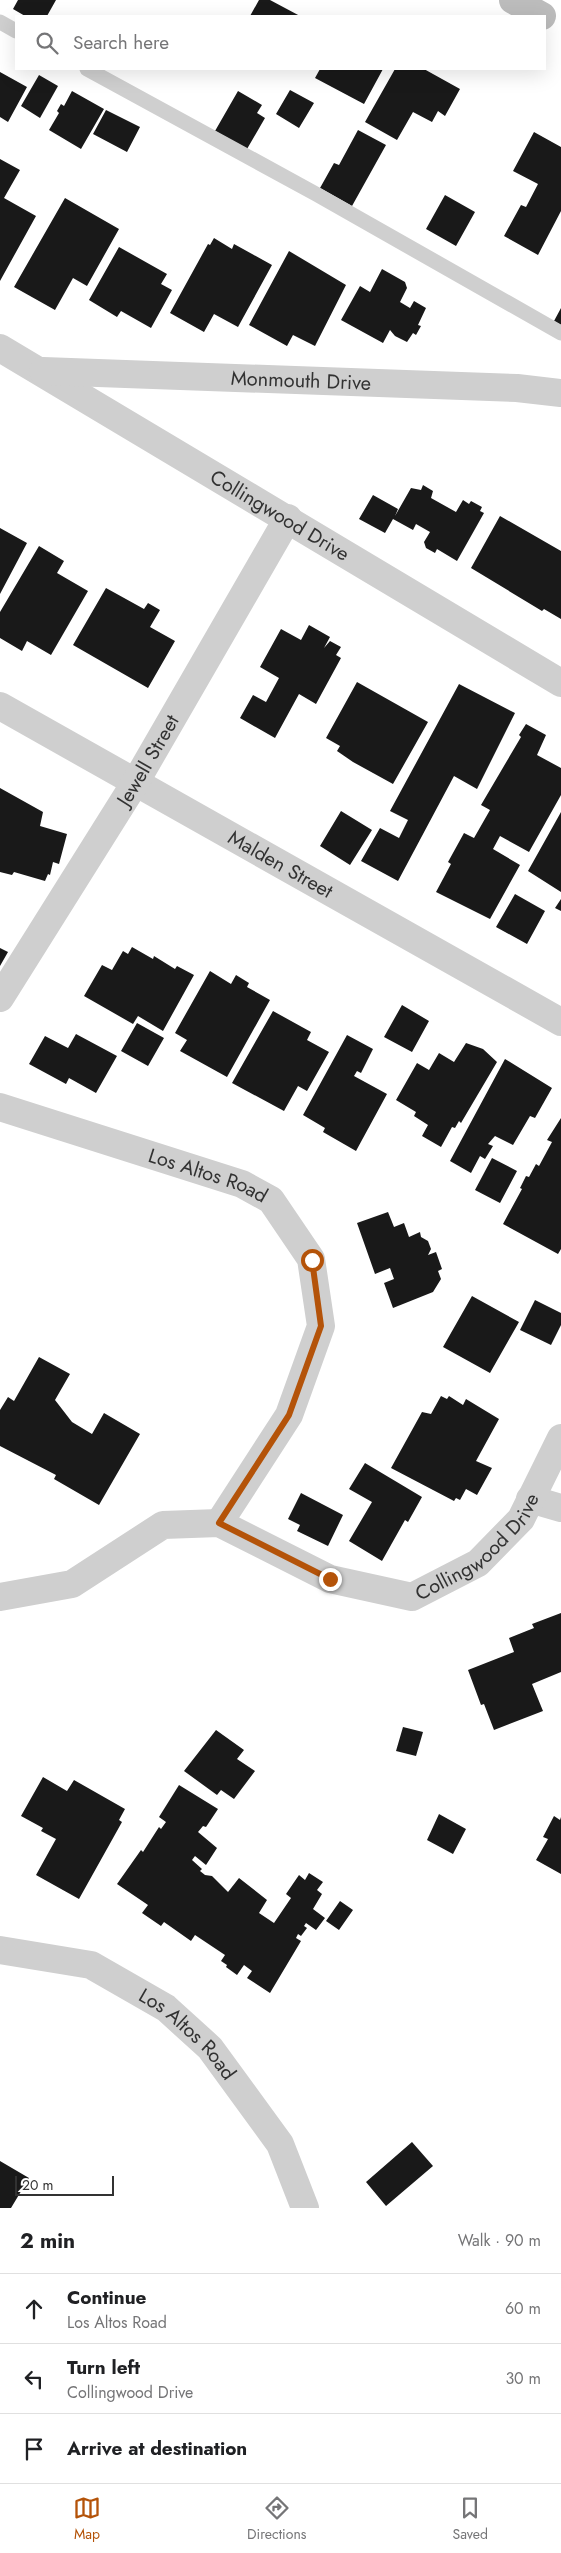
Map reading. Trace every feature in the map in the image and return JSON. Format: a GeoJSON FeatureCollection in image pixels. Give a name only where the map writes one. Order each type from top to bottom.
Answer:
{"type":"FeatureCollection","features":[{"type":"Feature","properties":{"kind":"main road"},"geometry":{"type":"LineString","coordinates":[[513,0],[539,15]]}},
{"type":"Feature","properties":{"kind":"main road"},"geometry":{"type":"LineString","coordinates":[[546,19],[561,27]]}},
{"type":"Feature","properties":{"kind":"street","name":"Collingwood Drive"},"geometry":{"type":"LineString","coordinates":[[0,348],[288,518],[561,683]]}},
{"type":"Feature","properties":{"kind":"street","name":"Monmouth Drive"},"geometry":{"type":"LineString","coordinates":[[39,371],[517,388],[561,393]]}},
{"type":"Feature","properties":{"kind":"street","name":"Jewell Street"},"geometry":{"type":"LineString","coordinates":[[0,998],[136,783],[288,518]]}},
{"type":"Feature","properties":{"kind":"street","name":"Malden Street"},"geometry":{"type":"LineString","coordinates":[[0,706],[561,1022]]}},
{"type":"Feature","properties":{"kind":"street","name":"Los Altos Road"},"geometry":{"type":"LineString","coordinates":[[0,1107],[242,1184],[271,1200],[312,1260],[321,1326],[318,1335],[289,1415],[219,1523]]}},
{"type":"Feature","properties":{"kind":"street","name":"Collingwood Drive"},"geometry":{"type":"LineString","coordinates":[[219,1523],[330,1579],[412,1597],[478,1563],[521,1519],[561,1438]]}},
{"type":"Feature","properties":{"kind":"street"},"geometry":{"type":"LineString","coordinates":[[530,1500],[561,1508]]}},
{"type":"Feature","properties":{"kind":"street"},"geometry":{"type":"LineString","coordinates":[[0,1597],[72,1584],[163,1525],[219,1523]]}},
{"type":"Feature","properties":{"kind":"street","name":"Los Altos Road"},"geometry":{"type":"LineString","coordinates":[[0,1950],[90,1965],[166,2008],[210,2048],[280,2144],[305,2208]]}},
{"type":"Feature","properties":{"kind":"lane"},"geometry":{"type":"LineString","coordinates":[[0,22],[15,30]]}},
{"type":"Feature","properties":{"kind":"lane"},"geometry":{"type":"LineString","coordinates":[[89,70],[316,194],[561,332]]}},
{"type":"Feature","properties":{"kind":"building"},"geometry":{"type":"Polygon","coordinates":[[[18,0],[56,0],[48,15],[23,15],[13,9],[18,0]]]}},
{"type":"Feature","properties":{"kind":"building"},"geometry":{"type":"Polygon","coordinates":[[[259,0],[270,0],[298,15],[251,15],[259,0]]]}},
{"type":"Feature","properties":{"kind":"building"},"geometry":{"type":"Polygon","coordinates":[[[319,70],[382,70],[364,104],[315,78],[319,70]]]}},
{"type":"Feature","properties":{"kind":"building"},"geometry":{"type":"Polygon","coordinates":[[[394,70],[426,70],[460,89],[445,116],[438,111],[432,122],[413,112],[397,140],[365,122],[394,70]]]}},
{"type":"Feature","properties":{"kind":"building"},"geometry":{"type":"Polygon","coordinates":[[[0,72],[27,87],[8,122],[0,117],[0,72]]]}},
{"type":"Feature","properties":{"kind":"building"},"geometry":{"type":"Polygon","coordinates":[[[39,75],[58,86],[40,118],[21,106],[39,75]]]}},
{"type":"Feature","properties":{"kind":"building"},"geometry":{"type":"Polygon","coordinates":[[[290,90],[314,103],[299,128],[276,114],[290,90]]]}},
{"type":"Feature","properties":{"kind":"building"},"geometry":{"type":"Polygon","coordinates":[[[72,91],[104,109],[81,149],[49,130],[59,113],[57,111],[61,104],[64,106],[72,91]]]}},
{"type":"Feature","properties":{"kind":"building"},"geometry":{"type":"Polygon","coordinates":[[[238,91],[262,105],[257,113],[265,118],[247,149],[215,131],[238,91]]]}},
{"type":"Feature","properties":{"kind":"building"},"geometry":{"type":"Polygon","coordinates":[[[106,110],[140,127],[127,152],[93,134],[106,110]]]}},
{"type":"Feature","properties":{"kind":"building"},"geometry":{"type":"Polygon","coordinates":[[[358,130],[386,145],[352,206],[320,188],[334,163],[339,165],[358,130]]]}},
{"type":"Feature","properties":{"kind":"building"},"geometry":{"type":"Polygon","coordinates":[[[534,132],[561,147],[561,211],[538,255],[504,236],[521,205],[526,207],[538,184],[513,171],[534,132]]]}},
{"type":"Feature","properties":{"kind":"building"},"geometry":{"type":"Polygon","coordinates":[[[0,159],[20,170],[4,198],[36,216],[0,281],[0,159]]]}},
{"type":"Feature","properties":{"kind":"building"},"geometry":{"type":"Polygon","coordinates":[[[445,195],[475,212],[456,246],[426,229],[445,195]]]}},
{"type":"Feature","properties":{"kind":"building"},"geometry":{"type":"Polygon","coordinates":[[[65,198],[119,229],[87,286],[73,278],[55,310],[14,287],[65,198]]]}},
{"type":"Feature","properties":{"kind":"building"},"geometry":{"type":"Polygon","coordinates":[[[214,238],[232,249],[234,244],[272,265],[238,327],[214,314],[204,332],[170,313],[208,244],[210,245],[214,238]]]}},
{"type":"Feature","properties":{"kind":"building"},"geometry":{"type":"Polygon","coordinates":[[[119,247],[167,274],[161,284],[172,290],[151,328],[121,311],[117,317],[89,300],[119,247]]]}},
{"type":"Feature","properties":{"kind":"building"},"geometry":{"type":"Polygon","coordinates":[[[289,251],[346,285],[315,346],[293,335],[287,346],[249,325],[289,251]]]}},
{"type":"Feature","properties":{"kind":"building"},"geometry":{"type":"Polygon","coordinates":[[[382,269],[405,282],[407,288],[400,302],[410,308],[414,301],[426,308],[418,325],[421,326],[416,335],[413,333],[407,342],[395,336],[390,330],[383,343],[341,320],[360,286],[370,292],[382,269]]]}},
{"type":"Feature","properties":{"kind":"building"},"geometry":{"type":"Polygon","coordinates":[[[561,308],[561,325],[554,321],[561,308]]]}},
{"type":"Feature","properties":{"kind":"building"},"geometry":{"type":"Polygon","coordinates":[[[423,485],[433,491],[431,498],[456,512],[463,500],[469,504],[471,501],[482,507],[480,511],[484,513],[457,561],[437,549],[435,553],[426,548],[424,542],[430,532],[416,524],[413,530],[393,519],[385,533],[359,519],[373,495],[398,509],[395,516],[411,488],[421,490],[423,485]]]}},
{"type":"Feature","properties":{"kind":"building"},"geometry":{"type":"Polygon","coordinates":[[[500,516],[561,551],[561,619],[544,609],[542,611],[471,568],[500,516]]]}},
{"type":"Feature","properties":{"kind":"building"},"geometry":{"type":"Polygon","coordinates":[[[0,528],[27,543],[0,594],[0,528]]]}},
{"type":"Feature","properties":{"kind":"building"},"geometry":{"type":"Polygon","coordinates":[[[39,546],[64,561],[57,573],[88,591],[51,655],[27,641],[22,651],[0,638],[0,612],[39,546]]]}},
{"type":"Feature","properties":{"kind":"building"},"geometry":{"type":"Polygon","coordinates":[[[106,588],[144,609],[148,603],[160,610],[150,627],[175,641],[148,688],[73,645],[106,588]]]}},
{"type":"Feature","properties":{"kind":"building"},"geometry":{"type":"Polygon","coordinates":[[[309,625],[330,637],[324,648],[330,641],[341,647],[336,655],[341,658],[316,704],[299,694],[275,738],[240,718],[253,695],[266,702],[279,678],[260,667],[281,629],[301,640],[309,625]]]}},
{"type":"Feature","properties":{"kind":"building"},"geometry":{"type":"Polygon","coordinates":[[[357,682],[428,722],[393,784],[353,762],[337,751],[340,746],[326,738],[357,682]]]}},
{"type":"Feature","properties":{"kind":"building"},"geometry":{"type":"Polygon","coordinates":[[[459,684],[515,713],[477,789],[454,776],[398,881],[361,861],[380,828],[399,838],[408,820],[390,811],[459,684]]]}},
{"type":"Feature","properties":{"kind":"building"},"geometry":{"type":"Polygon","coordinates":[[[526,724],[546,735],[537,755],[561,768],[561,795],[529,852],[500,836],[493,849],[520,865],[490,919],[436,892],[451,864],[448,862],[464,833],[474,838],[490,810],[481,805],[521,737],[519,735],[526,724]]]}},
{"type":"Feature","properties":{"kind":"building"},"geometry":{"type":"Polygon","coordinates":[[[0,788],[43,812],[40,826],[67,834],[59,864],[53,862],[50,875],[48,874],[45,881],[14,872],[12,875],[0,872],[0,788]]]}},
{"type":"Feature","properties":{"kind":"building"},"geometry":{"type":"Polygon","coordinates":[[[341,811],[372,830],[350,865],[320,846],[341,811]]]}},
{"type":"Feature","properties":{"kind":"building"},"geometry":{"type":"Polygon","coordinates":[[[561,812],[561,892],[528,871],[561,812]]]}},
{"type":"Feature","properties":{"kind":"building"},"geometry":{"type":"Polygon","coordinates":[[[515,894],[545,911],[527,944],[496,927],[515,894]]]}},
{"type":"Feature","properties":{"kind":"building"},"geometry":{"type":"Polygon","coordinates":[[[561,899],[561,911],[555,908],[561,899]]]}},
{"type":"Feature","properties":{"kind":"building"},"geometry":{"type":"Polygon","coordinates":[[[132,947],[153,959],[154,956],[175,969],[177,966],[194,975],[163,1031],[138,1016],[133,1024],[84,996],[102,965],[112,970],[123,951],[128,954],[132,947]]]}},
{"type":"Feature","properties":{"kind":"building"},"geometry":{"type":"Polygon","coordinates":[[[0,948],[8,952],[0,966],[0,948]]]}},
{"type":"Feature","properties":{"kind":"building"},"geometry":{"type":"Polygon","coordinates":[[[210,971],[231,984],[236,975],[249,983],[247,987],[270,1000],[227,1077],[180,1051],[187,1040],[175,1033],[210,971]]]}},
{"type":"Feature","properties":{"kind":"building"},"geometry":{"type":"Polygon","coordinates":[[[402,1005],[429,1021],[412,1052],[384,1037],[402,1005]]]}},
{"type":"Feature","properties":{"kind":"building"},"geometry":{"type":"Polygon","coordinates":[[[273,1011],[311,1032],[307,1040],[329,1052],[307,1091],[298,1086],[284,1111],[232,1083],[273,1011]]]}},
{"type":"Feature","properties":{"kind":"building"},"geometry":{"type":"Polygon","coordinates":[[[137,1023],[164,1038],[148,1066],[121,1051],[137,1023]]]}},
{"type":"Feature","properties":{"kind":"building"},"geometry":{"type":"Polygon","coordinates":[[[76,1034],[117,1056],[96,1093],[69,1078],[66,1084],[29,1064],[45,1036],[68,1048],[76,1034]]]}},
{"type":"Feature","properties":{"kind":"building"},"geometry":{"type":"Polygon","coordinates":[[[347,1035],[373,1049],[361,1073],[357,1071],[354,1076],[387,1094],[356,1151],[323,1132],[325,1128],[303,1115],[347,1035]]]}},
{"type":"Feature","properties":{"kind":"building"},"geometry":{"type":"Polygon","coordinates":[[[466,1043],[483,1049],[497,1062],[461,1123],[459,1121],[455,1128],[452,1127],[441,1147],[422,1136],[428,1125],[414,1116],[416,1112],[396,1100],[417,1063],[429,1070],[439,1053],[454,1062],[466,1043]]]}},
{"type":"Feature","properties":{"kind":"building"},"geometry":{"type":"Polygon","coordinates":[[[505,1059],[552,1088],[535,1118],[530,1116],[513,1145],[495,1136],[488,1144],[493,1146],[485,1159],[480,1156],[471,1173],[450,1161],[505,1059]]]}},
{"type":"Feature","properties":{"kind":"building"},"geometry":{"type":"Polygon","coordinates":[[[561,1118],[561,1249],[558,1254],[503,1224],[522,1189],[520,1188],[526,1176],[529,1177],[536,1164],[539,1166],[552,1142],[547,1140],[561,1118]]]}},
{"type":"Feature","properties":{"kind":"building"},"geometry":{"type":"Polygon","coordinates":[[[492,1158],[517,1171],[500,1203],[475,1190],[492,1158]]]}},
{"type":"Feature","properties":{"kind":"building"},"geometry":{"type":"Polygon","coordinates":[[[388,1212],[394,1227],[404,1223],[409,1237],[420,1232],[421,1237],[428,1241],[431,1249],[428,1255],[436,1252],[442,1269],[438,1271],[441,1279],[433,1292],[393,1308],[384,1283],[394,1279],[390,1268],[375,1274],[357,1223],[388,1212]]]}},
{"type":"Feature","properties":{"kind":"building"},"geometry":{"type":"Polygon","coordinates":[[[472,1296],[519,1322],[490,1373],[443,1347],[472,1296]]]}},
{"type":"Feature","properties":{"kind":"building"},"geometry":{"type":"Polygon","coordinates":[[[535,1300],[561,1313],[561,1325],[551,1345],[520,1330],[535,1300]]]}},
{"type":"Feature","properties":{"kind":"building"},"geometry":{"type":"Polygon","coordinates":[[[39,1357],[70,1374],[55,1400],[72,1422],[92,1434],[104,1413],[140,1434],[99,1505],[54,1479],[56,1475],[0,1446],[0,1410],[8,1397],[14,1401],[39,1357]]]}},
{"type":"Feature","properties":{"kind":"building"},"geometry":{"type":"Polygon","coordinates":[[[441,1396],[447,1399],[449,1396],[463,1405],[466,1399],[499,1419],[476,1461],[492,1468],[477,1495],[466,1489],[460,1500],[456,1498],[454,1501],[391,1468],[422,1412],[431,1414],[441,1396]]]}},
{"type":"Feature","properties":{"kind":"building"},"geometry":{"type":"Polygon","coordinates":[[[365,1463],[422,1497],[408,1522],[405,1520],[382,1561],[349,1541],[372,1502],[349,1489],[365,1463]]]}},
{"type":"Feature","properties":{"kind":"building"},"geometry":{"type":"Polygon","coordinates":[[[301,1493],[343,1515],[328,1546],[297,1531],[300,1525],[288,1519],[301,1493]]]}},
{"type":"Feature","properties":{"kind":"building"},"geometry":{"type":"Polygon","coordinates":[[[561,1613],[561,1672],[532,1684],[543,1711],[494,1730],[484,1704],[481,1705],[468,1670],[514,1652],[509,1638],[534,1628],[532,1624],[561,1613]]]}},
{"type":"Feature","properties":{"kind":"building"},"geometry":{"type":"Polygon","coordinates":[[[403,1727],[423,1732],[416,1756],[396,1751],[403,1727]]]}},
{"type":"Feature","properties":{"kind":"building"},"geometry":{"type":"Polygon","coordinates":[[[216,1730],[244,1750],[237,1759],[255,1771],[234,1799],[221,1790],[217,1795],[184,1771],[216,1730]]]}},
{"type":"Feature","properties":{"kind":"building"},"geometry":{"type":"Polygon","coordinates":[[[43,1777],[67,1791],[74,1780],[125,1809],[119,1820],[122,1822],[79,1899],[36,1875],[56,1839],[41,1831],[43,1828],[21,1816],[43,1777]]]}},
{"type":"Feature","properties":{"kind":"building"},"geometry":{"type":"Polygon","coordinates":[[[179,1785],[218,1809],[206,1827],[203,1826],[198,1832],[217,1848],[206,1865],[195,1856],[192,1860],[202,1869],[200,1871],[205,1875],[212,1876],[228,1892],[239,1878],[267,1900],[259,1913],[274,1923],[291,1898],[286,1894],[299,1875],[305,1880],[309,1873],[323,1882],[317,1890],[322,1894],[313,1909],[325,1918],[316,1930],[306,1923],[304,1926],[307,1928],[301,1936],[298,1934],[296,1938],[301,1941],[270,1993],[247,1978],[252,1971],[244,1965],[237,1975],[221,1961],[225,1955],[195,1935],[191,1941],[164,1922],[161,1926],[142,1913],[148,1905],[117,1884],[141,1850],[143,1852],[159,1827],[161,1829],[166,1822],[159,1817],[179,1785]]]}},
{"type":"Feature","properties":{"kind":"building"},"geometry":{"type":"Polygon","coordinates":[[[439,1814],[466,1829],[453,1854],[427,1840],[439,1814]]]}},
{"type":"Feature","properties":{"kind":"building"},"geometry":{"type":"Polygon","coordinates":[[[554,1816],[560,1820],[561,1817],[561,1874],[536,1860],[548,1839],[543,1837],[554,1816]]]}},
{"type":"Feature","properties":{"kind":"building"},"geometry":{"type":"Polygon","coordinates":[[[340,1901],[353,1910],[339,1930],[326,1921],[340,1901]]]}},
{"type":"Feature","properties":{"kind":"building"},"geometry":{"type":"Polygon","coordinates":[[[412,2142],[433,2166],[386,2206],[366,2182],[412,2142]]]}},
{"type":"Feature","properties":{"kind":"building"},"geometry":{"type":"Polygon","coordinates":[[[0,2161],[29,2178],[11,2208],[0,2208],[0,2161]]]}},
{"type":"Feature","properties":{"kind":"route"},"geometry":{"type":"LineString","coordinates":[[312,1260],[321,1326],[289,1415],[219,1523],[330,1579]]}}]}
